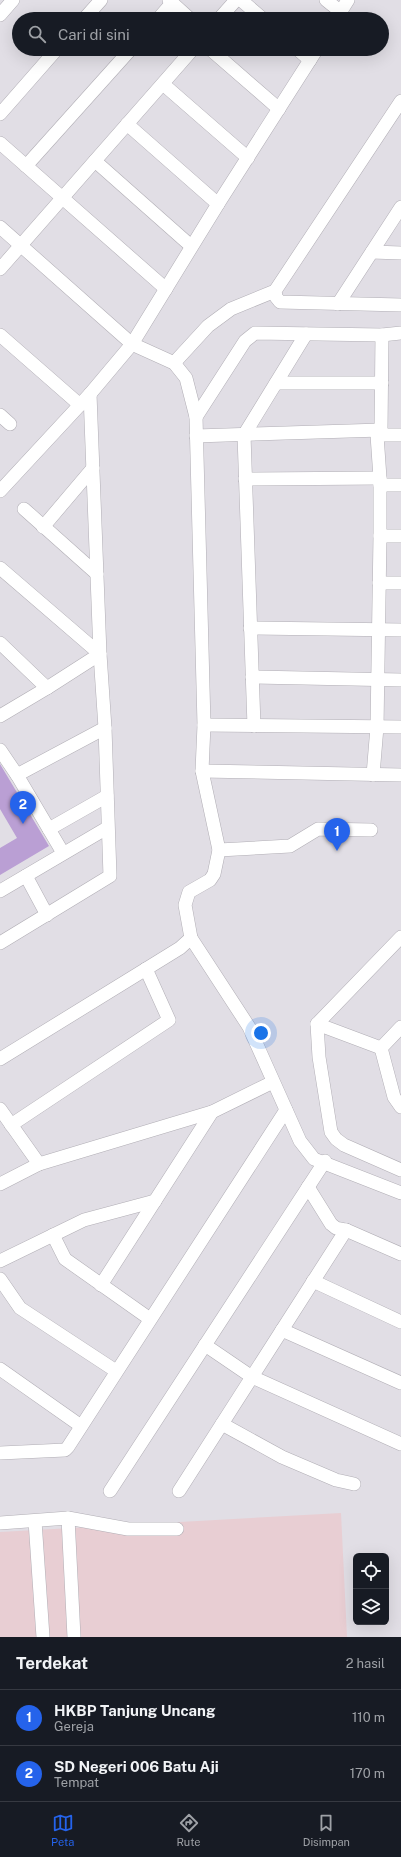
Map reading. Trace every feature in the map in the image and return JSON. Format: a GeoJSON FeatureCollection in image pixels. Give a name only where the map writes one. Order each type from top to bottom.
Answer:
{"type":"FeatureCollection","features":[{"type":"Feature","properties":{"kind":"street"},"geometry":{"type":"LineString","coordinates":[[0,15],[13,0]]}},
{"type":"Feature","properties":{"kind":"street"},"geometry":{"type":"LineString","coordinates":[[90,12],[101,0]]}},
{"type":"Feature","properties":{"kind":"street"},"geometry":{"type":"LineString","coordinates":[[226,12],[236,0]]}},
{"type":"Feature","properties":{"kind":"street"},"geometry":{"type":"LineString","coordinates":[[241,0],[255,12]]}},
{"type":"Feature","properties":{"kind":"street"},"geometry":{"type":"LineString","coordinates":[[326,0],[335,12]]}},
{"type":"Feature","properties":{"kind":"street"},"geometry":{"type":"LineString","coordinates":[[340,12],[348,0]]}},
{"type":"Feature","properties":{"kind":"street"},"geometry":{"type":"LineString","coordinates":[[163,12],[171,2],[182,12]]}},
{"type":"Feature","properties":{"kind":"street"},"geometry":{"type":"LineString","coordinates":[[0,114],[51,56]]}},
{"type":"Feature","properties":{"kind":"street"},"geometry":{"type":"LineString","coordinates":[[26,166],[125,56]]}},
{"type":"Feature","properties":{"kind":"street"},"geometry":{"type":"LineString","coordinates":[[0,269],[187,56]]}},
{"type":"Feature","properties":{"kind":"street"},"geometry":{"type":"LineString","coordinates":[[218,56],[279,109]]}},
{"type":"Feature","properties":{"kind":"street"},"geometry":{"type":"LineString","coordinates":[[305,56],[310,60]]}},
{"type":"Feature","properties":{"kind":"street"},"geometry":{"type":"LineString","coordinates":[[0,491],[90,394],[132,344],[191,246],[313,56]]}},
{"type":"Feature","properties":{"kind":"street"},"geometry":{"type":"LineString","coordinates":[[163,84],[248,158]]}},
{"type":"Feature","properties":{"kind":"street"},"geometry":{"type":"LineString","coordinates":[[174,363],[208,326],[231,309],[275,291],[401,101]]}},
{"type":"Feature","properties":{"kind":"street"},"geometry":{"type":"LineString","coordinates":[[127,124],[218,204]]}},
{"type":"Feature","properties":{"kind":"street"},"geometry":{"type":"LineString","coordinates":[[0,144],[166,289]]}},
{"type":"Feature","properties":{"kind":"street"},"geometry":{"type":"LineString","coordinates":[[95,161],[191,246]]}},
{"type":"Feature","properties":{"kind":"street"},"geometry":{"type":"LineString","coordinates":[[338,304],[401,207]]}},
{"type":"Feature","properties":{"kind":"street"},"geometry":{"type":"LineString","coordinates":[[0,227],[132,344],[174,363],[186,378],[196,417],[204,725],[202,772],[219,850],[214,874],[210,880],[189,892],[185,905],[191,938],[248,1027],[300,1141],[314,1159],[325,1162],[401,1193]]}},
{"type":"Feature","properties":{"kind":"street"},"geometry":{"type":"LineString","coordinates":[[372,252],[401,253]]}},
{"type":"Feature","properties":{"kind":"street"},"geometry":{"type":"LineString","coordinates":[[275,291],[276,297],[280,302],[401,305]]}},
{"type":"Feature","properties":{"kind":"street"},"geometry":{"type":"LineString","coordinates":[[196,417],[246,341],[255,333],[268,332],[382,335],[401,333]]}},
{"type":"Feature","properties":{"kind":"street"},"geometry":{"type":"LineString","coordinates":[[254,726],[244,435],[306,334]]}},
{"type":"Feature","properties":{"kind":"street"},"geometry":{"type":"LineString","coordinates":[[0,335],[80,405]]}},
{"type":"Feature","properties":{"kind":"street"},"geometry":{"type":"LineString","coordinates":[[373,775],[377,727],[378,680],[380,536],[379,432],[382,383],[382,335]]}},
{"type":"Feature","properties":{"kind":"street"},"geometry":{"type":"LineString","coordinates":[[276,383],[382,383]]}},
{"type":"Feature","properties":{"kind":"street"},"geometry":{"type":"LineString","coordinates":[[0,943],[110,876],[90,394]]}},
{"type":"Feature","properties":{"kind":"street"},"geometry":{"type":"LineString","coordinates":[[196,436],[379,432],[401,435]]}},
{"type":"Feature","properties":{"kind":"street"},"geometry":{"type":"LineString","coordinates":[[43,527],[93,468]]}},
{"type":"Feature","properties":{"kind":"street"},"geometry":{"type":"LineString","coordinates":[[245,479],[380,482],[401,485]]}},
{"type":"Feature","properties":{"kind":"street"},"geometry":{"type":"LineString","coordinates":[[24,509],[97,574]]}},
{"type":"Feature","properties":{"kind":"street"},"geometry":{"type":"LineString","coordinates":[[380,536],[401,536]]}},
{"type":"Feature","properties":{"kind":"street"},"geometry":{"type":"LineString","coordinates":[[0,568],[100,654]]}},
{"type":"Feature","properties":{"kind":"street"},"geometry":{"type":"LineString","coordinates":[[379,583],[401,583]]}},
{"type":"Feature","properties":{"kind":"street"},"geometry":{"type":"LineString","coordinates":[[250,628],[401,630]]}},
{"type":"Feature","properties":{"kind":"street"},"geometry":{"type":"LineString","coordinates":[[0,643],[47,688]]}},
{"type":"Feature","properties":{"kind":"street"},"geometry":{"type":"LineString","coordinates":[[0,716],[100,654]]}},
{"type":"Feature","properties":{"kind":"street"},"geometry":{"type":"LineString","coordinates":[[252,677],[401,680]]}},
{"type":"Feature","properties":{"kind":"street"},"geometry":{"type":"LineString","coordinates":[[204,725],[401,727]]}},
{"type":"Feature","properties":{"kind":"street"},"geometry":{"type":"LineString","coordinates":[[17,775],[105,728]]}},
{"type":"Feature","properties":{"kind":"street"},"geometry":{"type":"LineString","coordinates":[[0,750],[17,775],[63,853]]}},
{"type":"Feature","properties":{"kind":"street"},"geometry":{"type":"LineString","coordinates":[[202,772],[401,775]]}},
{"type":"Feature","properties":{"kind":"street"},"geometry":{"type":"LineString","coordinates":[[49,829],[107,796]]}},
{"type":"Feature","properties":{"kind":"street"},"geometry":{"type":"LineString","coordinates":[[0,891],[107,828]]}},
{"type":"Feature","properties":{"kind":"street"},"geometry":{"type":"LineString","coordinates":[[219,850],[290,846],[318,830],[371,830]]}},
{"type":"Feature","properties":{"kind":"street"},"geometry":{"type":"LineString","coordinates":[[26,876],[47,915]]}},
{"type":"Feature","properties":{"kind":"street"},"geometry":{"type":"LineString","coordinates":[[401,937],[317,1024],[319,1057],[331,1132],[344,1146],[401,1170]]}},
{"type":"Feature","properties":{"kind":"street"},"geometry":{"type":"LineString","coordinates":[[0,1059],[146,969],[191,938]]}},
{"type":"Feature","properties":{"kind":"street"},"geometry":{"type":"LineString","coordinates":[[11,1125],[169,1020],[146,969]]}},
{"type":"Feature","properties":{"kind":"street"},"geometry":{"type":"LineString","coordinates":[[317,1024],[381,1048]]}},
{"type":"Feature","properties":{"kind":"street"},"geometry":{"type":"LineString","coordinates":[[381,1048],[401,1027]]}},
{"type":"Feature","properties":{"kind":"street"},"geometry":{"type":"LineString","coordinates":[[381,1048],[394,1097],[401,1107]]}},
{"type":"Feature","properties":{"kind":"street"},"geometry":{"type":"LineString","coordinates":[[0,1184],[39,1164],[212,1112],[273,1082]]}},
{"type":"Feature","properties":{"kind":"street"},"geometry":{"type":"LineString","coordinates":[[0,1109],[39,1164]]}},
{"type":"Feature","properties":{"kind":"street"},"geometry":{"type":"LineString","coordinates":[[0,1453],[65,1450],[286,1110]]}},
{"type":"Feature","properties":{"kind":"street"},"geometry":{"type":"LineString","coordinates":[[101,1285],[212,1112]]}},
{"type":"Feature","properties":{"kind":"street"},"geometry":{"type":"LineString","coordinates":[[110,1491],[325,1162]]}},
{"type":"Feature","properties":{"kind":"street"},"geometry":{"type":"LineString","coordinates":[[308,1187],[331,1224],[336,1228],[346,1230],[401,1254]]}},
{"type":"Feature","properties":{"kind":"street"},"geometry":{"type":"LineString","coordinates":[[0,1261],[84,1220],[155,1201]]}},
{"type":"Feature","properties":{"kind":"street"},"geometry":{"type":"LineString","coordinates":[[179,1491],[346,1230]]}},
{"type":"Feature","properties":{"kind":"street"},"geometry":{"type":"LineString","coordinates":[[53,1236],[65,1259],[150,1319]]}},
{"type":"Feature","properties":{"kind":"street"},"geometry":{"type":"LineString","coordinates":[[0,1279],[20,1308],[116,1371]]}},
{"type":"Feature","properties":{"kind":"street"},"geometry":{"type":"LineString","coordinates":[[313,1281],[401,1322]]}},
{"type":"Feature","properties":{"kind":"street"},"geometry":{"type":"LineString","coordinates":[[282,1330],[401,1383]]}},
{"type":"Feature","properties":{"kind":"street"},"geometry":{"type":"LineString","coordinates":[[205,1345],[252,1377],[401,1444]]}},
{"type":"Feature","properties":{"kind":"street"},"geometry":{"type":"LineString","coordinates":[[0,1369],[81,1426]]}},
{"type":"Feature","properties":{"kind":"street"},"geometry":{"type":"LineString","coordinates":[[222,1424],[282,1458],[336,1480],[354,1484]]}},
{"type":"Feature","properties":{"kind":"street"},"geometry":{"type":"LineString","coordinates":[[68,1518],[74,1637]]}},
{"type":"Feature","properties":{"kind":"street"},"geometry":{"type":"LineString","coordinates":[[0,1522],[68,1518],[128,1529],[177,1529]]}},
{"type":"Feature","properties":{"kind":"street"},"geometry":{"type":"LineString","coordinates":[[35,1521],[43,1637]]}},
{"type":"Feature","properties":{"kind":"shaded area"},"geometry":{"type":"Polygon","coordinates":[[[341,1513],[347,1637],[0,1637],[0,1532],[341,1513]]]}},
{"type":"Feature","properties":{"kind":"building"},"geometry":{"type":"Polygon","coordinates":[[[0,764],[49,846],[0,875],[0,848],[17,838],[0,809],[0,764]]]}},
{"type":"Feature","properties":{"kind":"place","name":"SD Negeri 006 Batu Aji"},"geometry":{"type":"Point","coordinates":[23,824]}},
{"type":"Feature","properties":{"kind":"place","name":"HKBP Tanjung Uncang"},"geometry":{"type":"Point","coordinates":[337,851]}}]}
